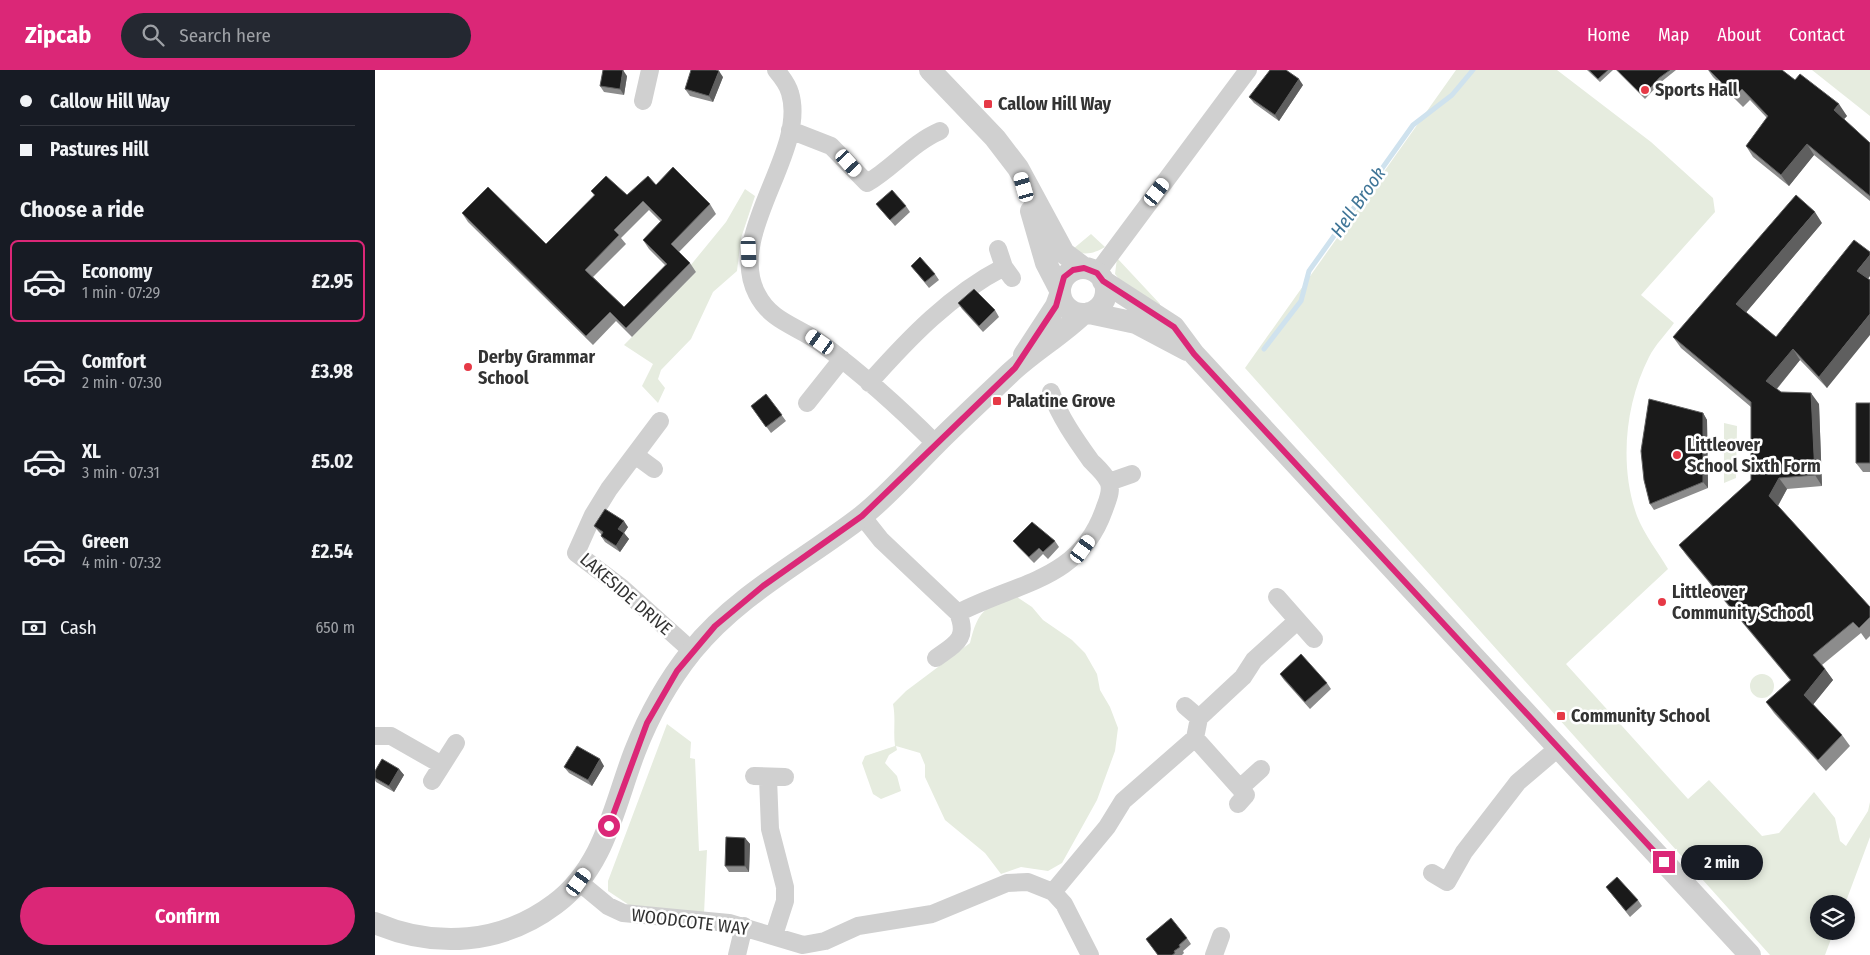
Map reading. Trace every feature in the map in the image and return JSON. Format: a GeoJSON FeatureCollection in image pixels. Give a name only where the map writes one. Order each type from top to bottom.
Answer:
{"type":"FeatureCollection","features":[{"type":"Feature","properties":{"kind":"street"},"geometry":{"type":"LineString","coordinates":[[643,101],[650,70]]}},
{"type":"Feature","properties":{"kind":"street"},"geometry":{"type":"LineString","coordinates":[[776,70],[790,92],[792,107],[790,130],[749,252],[752,282],[756,293],[773,316],[807,333],[842,359],[899,406],[936,444]]}},
{"type":"Feature","properties":{"kind":"street"},"geometry":{"type":"LineString","coordinates":[[930,70],[995,138],[1018,168],[1064,253],[1174,327],[1194,354],[1750,955]]}},
{"type":"Feature","properties":{"kind":"street"},"geometry":{"type":"LineString","coordinates":[[1095,274],[1248,70]]}},
{"type":"Feature","properties":{"kind":"street"},"geometry":{"type":"LineString","coordinates":[[790,130],[831,146],[867,184],[883,174],[925,137],[940,131]]}},
{"type":"Feature","properties":{"kind":"street"},"geometry":{"type":"LineString","coordinates":[[1018,168],[1046,263],[1067,307],[1086,313],[1136,323],[1194,354]]}},
{"type":"Feature","properties":{"kind":"street"},"geometry":{"type":"LineString","coordinates":[[869,383],[906,341],[953,298],[1008,272],[998,249]]}},
{"type":"Feature","properties":{"kind":"street"},"geometry":{"type":"LineString","coordinates":[[1015,368],[1046,322],[1060,292],[1064,277],[1073,270],[1095,274]]}},
{"type":"Feature","properties":{"kind":"street"},"geometry":{"type":"LineString","coordinates":[[375,923],[392,930],[430,939],[456,940],[487,936],[527,922],[554,905],[579,882],[592,864],[605,838],[647,723],[667,686],[692,651],[736,606],[862,516],[1015,368],[1102,302],[1105,295],[1095,274]]}},
{"type":"Feature","properties":{"kind":"street"},"geometry":{"type":"LineString","coordinates":[[807,403],[842,359]]}},
{"type":"Feature","properties":{"kind":"street"},"geometry":{"type":"LineString","coordinates":[[958,612],[1000,593],[1053,573],[1075,558],[1089,540],[1099,521],[1110,492],[1109,482],[1091,461],[1061,414],[1051,392]]}},
{"type":"Feature","properties":{"kind":"street","name":"LAKESIDE DRIVE"},"geometry":{"type":"LineString","coordinates":[[660,421],[605,496],[576,553],[622,588],[692,651]]}},
{"type":"Feature","properties":{"kind":"street"},"geometry":{"type":"LineString","coordinates":[[635,455],[654,469]]}},
{"type":"Feature","properties":{"kind":"street"},"geometry":{"type":"LineString","coordinates":[[1109,482],[1132,474]]}},
{"type":"Feature","properties":{"kind":"street"},"geometry":{"type":"LineString","coordinates":[[862,516],[881,540],[958,612],[963,629],[958,643],[936,658]]}},
{"type":"Feature","properties":{"kind":"street"},"geometry":{"type":"LineString","coordinates":[[1277,597],[1314,639]]}},
{"type":"Feature","properties":{"kind":"street"},"geometry":{"type":"LineString","coordinates":[[1090,955],[1064,904],[1053,892],[1107,827],[1123,801],[1195,738],[1199,718],[1243,677],[1254,660],[1297,621]]}},
{"type":"Feature","properties":{"kind":"street"},"geometry":{"type":"LineString","coordinates":[[1185,706],[1199,718]]}},
{"type":"Feature","properties":{"kind":"street"},"geometry":{"type":"LineString","coordinates":[[375,736],[391,736],[442,765]]}},
{"type":"Feature","properties":{"kind":"street"},"geometry":{"type":"LineString","coordinates":[[1195,738],[1239,796],[1261,769]]}},
{"type":"Feature","properties":{"kind":"street"},"geometry":{"type":"LineString","coordinates":[[432,781],[456,743]]}},
{"type":"Feature","properties":{"kind":"street"},"geometry":{"type":"LineString","coordinates":[[1432,874],[1447,882],[1464,852],[1517,782],[1558,748]]}},
{"type":"Feature","properties":{"kind":"street"},"geometry":{"type":"LineString","coordinates":[[769,777],[770,829],[785,887],[785,901],[774,935]]}},
{"type":"Feature","properties":{"kind":"street","name":"WOODCOTE WAY"},"geometry":{"type":"LineString","coordinates":[[579,882],[608,906],[623,913],[729,923],[803,945],[827,948],[858,926],[932,914],[1007,883],[1028,882],[1053,892]]}},
{"type":"Feature","properties":{"kind":"street"},"geometry":{"type":"LineString","coordinates":[[737,955],[744,926]]}},
{"type":"Feature","properties":{"kind":"street"},"geometry":{"type":"LineString","coordinates":[[1214,955],[1221,936]]}},
{"type":"Feature","properties":{"kind":"shaded area"},"geometry":{"type":"Polygon","coordinates":[[[1456,70],[1557,70],[1651,142],[1713,198],[1715,212],[1641,295],[1674,323],[1649,357],[1634,395],[1627,435],[1628,477],[1631,497],[1640,523],[1668,569],[1566,664],[1688,799],[1709,780],[1762,836],[1779,833],[1814,792],[1835,818],[1840,841],[1846,846],[1868,811],[1870,802],[1870,837],[1848,895],[1810,895],[1810,940],[1831,940],[1825,955],[1770,955],[1245,368],[1456,70]]]}},
{"type":"Feature","properties":{"kind":"shaded area"},"geometry":{"type":"Polygon","coordinates":[[[1812,70],[1870,70],[1870,116],[1812,70]]]}},
{"type":"Feature","properties":{"kind":"shaded area"},"geometry":{"type":"Polygon","coordinates":[[[745,189],[755,196],[741,238],[737,271],[713,292],[691,339],[661,370],[658,379],[665,388],[658,403],[642,386],[653,364],[624,345],[696,272],[690,266],[726,222],[745,189]]]}},
{"type":"Feature","properties":{"kind":"shaded area"},"geometry":{"type":"Polygon","coordinates":[[[1091,234],[1105,247],[1089,253],[1081,253],[1073,249],[1091,234]]]}},
{"type":"Feature","properties":{"kind":"shaded area"},"geometry":{"type":"Polygon","coordinates":[[[1117,258],[1160,304],[1160,307],[1119,279],[1115,274],[1117,258]]]}},
{"type":"Feature","properties":{"kind":"shaded area"},"geometry":{"type":"Polygon","coordinates":[[[1724,423],[1737,426],[1736,478],[1724,483],[1724,423]]]}},
{"type":"Feature","properties":{"kind":"shaded area"},"geometry":{"type":"Polygon","coordinates":[[[1017,597],[1032,607],[1043,620],[1072,640],[1085,653],[1097,674],[1100,690],[1110,707],[1118,728],[1115,751],[1097,800],[1062,863],[1048,871],[1021,867],[1001,874],[985,853],[945,820],[925,777],[925,765],[920,753],[896,746],[897,750],[889,755],[885,763],[897,776],[901,791],[881,799],[873,794],[862,763],[865,756],[895,746],[893,704],[906,691],[970,643],[976,623],[985,611],[997,603],[1017,597]]]}},
{"type":"Feature","properties":{"kind":"shaded area"},"geometry":{"type":"Polygon","coordinates":[[[1762,674],[1771,677],[1774,686],[1771,695],[1762,698],[1753,695],[1750,686],[1753,677],[1762,674]]]}},
{"type":"Feature","properties":{"kind":"shaded area"},"geometry":{"type":"Polygon","coordinates":[[[667,724],[691,742],[690,758],[695,759],[699,851],[707,850],[704,914],[632,907],[608,891],[608,881],[667,724]]]}},
{"type":"Feature","properties":{"kind":"building"},"geometry":{"type":"Polygon","coordinates":[[[603,70],[623,70],[620,89],[600,86],[603,70]]]}},
{"type":"Feature","properties":{"kind":"building"},"geometry":{"type":"Polygon","coordinates":[[[691,70],[719,71],[709,96],[685,89],[691,70]]]}},
{"type":"Feature","properties":{"kind":"building"},"geometry":{"type":"Polygon","coordinates":[[[1270,70],[1286,70],[1299,79],[1275,115],[1249,97],[1270,70]]]}},
{"type":"Feature","properties":{"kind":"building"},"geometry":{"type":"Polygon","coordinates":[[[1589,70],[1608,70],[1598,79],[1589,70]]]}},
{"type":"Feature","properties":{"kind":"building","name":"Sports Hall"},"geometry":{"type":"Polygon","coordinates":[[[1617,70],[1670,70],[1659,78],[1643,96],[1617,70]]]}},
{"type":"Feature","properties":{"kind":"building"},"geometry":{"type":"Polygon","coordinates":[[[1709,70],[1782,70],[1795,80],[1800,74],[1839,104],[1834,110],[1870,143],[1870,196],[1807,144],[1781,175],[1746,146],[1768,116],[1742,89],[1735,96],[1709,70]]]}},
{"type":"Feature","properties":{"kind":"building"},"geometry":{"type":"Polygon","coordinates":[[[673,167],[710,204],[671,244],[690,263],[626,328],[610,312],[586,336],[462,213],[488,187],[546,244],[595,195],[591,191],[606,176],[627,195],[648,176],[656,185],[673,167]],[[643,201],[614,230],[619,235],[585,270],[624,307],[667,264],[643,240],[662,220],[643,201]]]}},
{"type":"Feature","properties":{"kind":"building"},"geometry":{"type":"Polygon","coordinates":[[[892,190],[906,206],[890,220],[876,204],[892,190]]]}},
{"type":"Feature","properties":{"kind":"building"},"geometry":{"type":"Polygon","coordinates":[[[1796,195],[1815,212],[1736,304],[1776,337],[1854,240],[1870,252],[1870,255],[1857,271],[1870,280],[1870,314],[1819,377],[1793,349],[1766,381],[1781,392],[1811,393],[1815,475],[1779,478],[1769,496],[1870,607],[1870,617],[1859,628],[1853,622],[1813,655],[1825,669],[1804,695],[1842,735],[1818,760],[1766,702],[1791,680],[1679,545],[1751,480],[1751,402],[1673,337],[1796,195]]]}},
{"type":"Feature","properties":{"kind":"building"},"geometry":{"type":"Polygon","coordinates":[[[920,257],[935,274],[925,282],[911,266],[920,257]]]}},
{"type":"Feature","properties":{"kind":"building"},"geometry":{"type":"Polygon","coordinates":[[[974,289],[995,310],[979,326],[958,303],[974,289]]]}},
{"type":"Feature","properties":{"kind":"building"},"geometry":{"type":"Polygon","coordinates":[[[766,394],[782,415],[766,427],[751,406],[766,394]]]}},
{"type":"Feature","properties":{"kind":"building","name":"Littleover School Sixth Form"},"geometry":{"type":"Polygon","coordinates":[[[1649,399],[1703,413],[1703,482],[1650,504],[1644,480],[1641,451],[1649,399]]]}},
{"type":"Feature","properties":{"kind":"building"},"geometry":{"type":"Polygon","coordinates":[[[1856,403],[1870,403],[1870,463],[1856,463],[1856,403]]]}},
{"type":"Feature","properties":{"kind":"building"},"geometry":{"type":"Polygon","coordinates":[[[605,509],[624,521],[618,529],[624,533],[616,546],[601,536],[603,532],[594,526],[605,509]]]}},
{"type":"Feature","properties":{"kind":"building"},"geometry":{"type":"Polygon","coordinates":[[[1032,522],[1055,541],[1043,552],[1039,548],[1029,557],[1013,541],[1032,522]]]}},
{"type":"Feature","properties":{"kind":"building"},"geometry":{"type":"Polygon","coordinates":[[[1301,654],[1327,683],[1305,702],[1280,674],[1301,654]]]}},
{"type":"Feature","properties":{"kind":"building"},"geometry":{"type":"Polygon","coordinates":[[[577,746],[600,759],[588,780],[564,767],[577,746]]]}},
{"type":"Feature","properties":{"kind":"building"},"geometry":{"type":"Polygon","coordinates":[[[382,759],[399,769],[389,786],[375,778],[375,771],[382,759]]]}},
{"type":"Feature","properties":{"kind":"building"},"geometry":{"type":"Polygon","coordinates":[[[726,837],[745,838],[745,866],[725,866],[726,837]]]}},
{"type":"Feature","properties":{"kind":"building"},"geometry":{"type":"Polygon","coordinates":[[[1617,877],[1638,900],[1626,911],[1606,887],[1617,877]]]}},
{"type":"Feature","properties":{"kind":"building"},"geometry":{"type":"Polygon","coordinates":[[[1171,918],[1187,938],[1172,955],[1158,955],[1146,939],[1171,918]]]}},
{"type":"Feature","properties":{"kind":"waterway","name":"Hell Brook"},"geometry":{"type":"LineString","coordinates":[[1264,349],[1301,301],[1309,271],[1413,125],[1452,95],[1473,70]]}},
{"type":"Feature","properties":{"kind":"place","name":"Sports Hall"},"geometry":{"type":"Point","coordinates":[1645,90]}},
{"type":"Feature","properties":{"kind":"place","name":"Callow Hill Way"},"geometry":{"type":"Point","coordinates":[988,104]}},
{"type":"Feature","properties":{"kind":"place","name":"Derby Grammar School"},"geometry":{"type":"Point","coordinates":[468,367]}},
{"type":"Feature","properties":{"kind":"place","name":"Palatine Grove"},"geometry":{"type":"Point","coordinates":[997,401]}},
{"type":"Feature","properties":{"kind":"place","name":"Littleover School Sixth Form"},"geometry":{"type":"Point","coordinates":[1677,455]}},
{"type":"Feature","properties":{"kind":"place","name":"Littleover Community School"},"geometry":{"type":"Point","coordinates":[1662,602]}},
{"type":"Feature","properties":{"kind":"place","name":"Community School"},"geometry":{"type":"Point","coordinates":[1561,716]}},
{"type":"Feature","properties":{"kind":"route"},"geometry":{"type":"LineString","coordinates":[[609,826],[620,791],[647,723],[667,686],[692,651],[731,611],[862,516],[892,489],[1015,368],[1056,306],[1060,295],[1061,282],[1064,277],[1073,270],[1084,268],[1097,273],[1103,281],[1174,327],[1194,354],[1664,862]]}}]}
